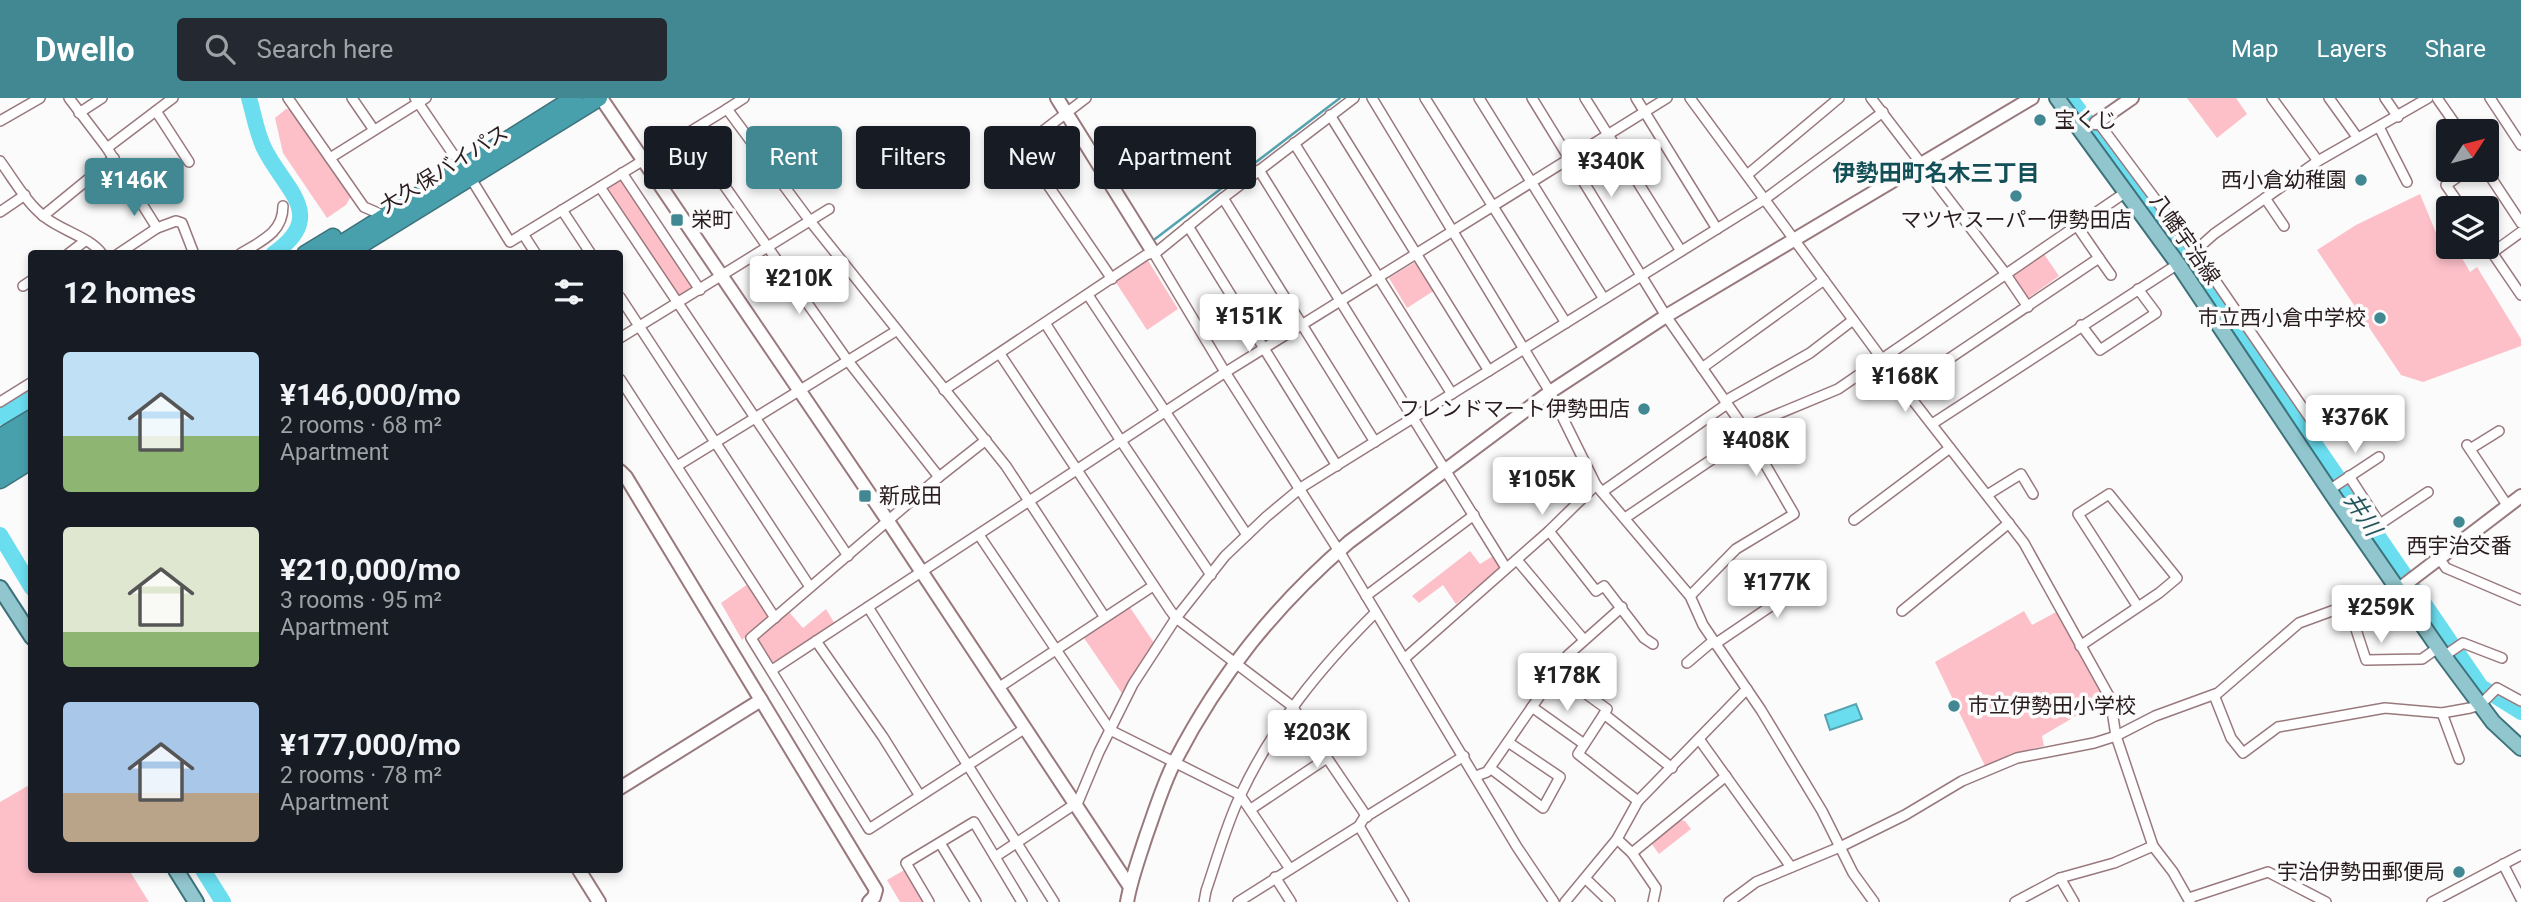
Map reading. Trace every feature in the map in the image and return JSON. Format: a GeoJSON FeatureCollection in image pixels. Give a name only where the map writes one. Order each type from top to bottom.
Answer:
{"type":"FeatureCollection","features":[{"type":"Feature","properties":{"kind":"highway","name":"大久保バイパス"},"geometry":{"type":"LineString","coordinates":[[338,250],[427,204],[470,169],[574,98]]}},
{"type":"Feature","properties":{"kind":"highway","name":"大久保バイパス"},"geometry":{"type":"LineString","coordinates":[[337,250],[406,202],[600,98]]}},
{"type":"Feature","properties":{"kind":"highway"},"geometry":{"type":"LineString","coordinates":[[312,250],[378,213],[406,202]]}},
{"type":"Feature","properties":{"kind":"highway"},"geometry":{"type":"LineString","coordinates":[[370,250],[412,220],[427,204]]}},
{"type":"Feature","properties":{"kind":"highway"},"geometry":{"type":"LineString","coordinates":[[0,437],[28,420]]}},
{"type":"Feature","properties":{"kind":"highway"},"geometry":{"type":"LineString","coordinates":[[0,452],[28,435]]}},
{"type":"Feature","properties":{"kind":"highway"},"geometry":{"type":"LineString","coordinates":[[0,465],[28,448]]}},
{"type":"Feature","properties":{"kind":"highway"},"geometry":{"type":"LineString","coordinates":[[0,480],[28,462]]}},
{"type":"Feature","properties":{"kind":"main road","name":"八幡宇治線"},"geometry":{"type":"LineString","coordinates":[[2057,98],[2138,205],[2365,534],[2399,589],[2482,702],[2493,722],[2521,748]]}},
{"type":"Feature","properties":{"kind":"main road"},"geometry":{"type":"LineString","coordinates":[[0,588],[28,631]]}},
{"type":"Feature","properties":{"kind":"main road"},"geometry":{"type":"LineString","coordinates":[[178,873],[196,902]]}},
{"type":"Feature","properties":{"kind":"street"},"geometry":{"type":"LineString","coordinates":[[0,121],[40,98]]}},
{"type":"Feature","properties":{"kind":"street"},"geometry":{"type":"LineString","coordinates":[[69,98],[114,158],[158,228]]}},
{"type":"Feature","properties":{"kind":"street"},"geometry":{"type":"LineString","coordinates":[[79,113],[102,98]]}},
{"type":"Feature","properties":{"kind":"street"},"geometry":{"type":"LineString","coordinates":[[288,98],[364,207],[378,213]]}},
{"type":"Feature","properties":{"kind":"street"},"geometry":{"type":"LineString","coordinates":[[352,98],[374,130]]}},
{"type":"Feature","properties":{"kind":"street"},"geometry":{"type":"LineString","coordinates":[[600,98],[888,521],[1130,887]]}},
{"type":"Feature","properties":{"kind":"street"},"geometry":{"type":"LineString","coordinates":[[700,126],[744,98]]}},
{"type":"Feature","properties":{"kind":"street"},"geometry":{"type":"LineString","coordinates":[[1057,98],[1225,372],[1339,550],[1517,847],[1554,902]]}},
{"type":"Feature","properties":{"kind":"street"},"geometry":{"type":"LineString","coordinates":[[1049,126],[1086,98]]}},
{"type":"Feature","properties":{"kind":"street"},"geometry":{"type":"LineString","coordinates":[[944,390],[1153,252],[1354,98]]}},
{"type":"Feature","properties":{"kind":"street"},"geometry":{"type":"LineString","coordinates":[[1372,98],[1550,392],[1599,488],[1690,596],[1703,625],[1806,783],[1853,873],[1874,902]]}},
{"type":"Feature","properties":{"kind":"street"},"geometry":{"type":"LineString","coordinates":[[1425,98],[1566,323]]}},
{"type":"Feature","properties":{"kind":"street"},"geometry":{"type":"LineString","coordinates":[[1480,98],[1604,299]]}},
{"type":"Feature","properties":{"kind":"street"},"geometry":{"type":"LineString","coordinates":[[1532,98],[1666,316],[1746,431],[1794,514],[1736,549],[1690,596]]}},
{"type":"Feature","properties":{"kind":"street"},"geometry":{"type":"LineString","coordinates":[[1585,98],[1681,251]]}},
{"type":"Feature","properties":{"kind":"street"},"geometry":{"type":"LineString","coordinates":[[1636,98],[1717,229]]}},
{"type":"Feature","properties":{"kind":"street"},"geometry":{"type":"LineString","coordinates":[[772,670],[1225,372],[1667,98]]}},
{"type":"Feature","properties":{"kind":"street"},"geometry":{"type":"LineString","coordinates":[[1690,98],[1904,389],[2024,543],[2113,705],[2116,736],[2153,846],[2190,900],[2268,872],[2326,902]]}},
{"type":"Feature","properties":{"kind":"street"},"geometry":{"type":"LineString","coordinates":[[1871,98],[2028,307]]}},
{"type":"Feature","properties":{"kind":"street"},"geometry":{"type":"LineString","coordinates":[[1127,902],[1174,762],[1234,663],[1259,630],[1339,550],[1550,392],[1666,316],[2032,98]]}},
{"type":"Feature","properties":{"kind":"street"},"geometry":{"type":"LineString","coordinates":[[2272,98],[2318,161]]}},
{"type":"Feature","properties":{"kind":"street"},"geometry":{"type":"LineString","coordinates":[[2329,98],[2357,137]]}},
{"type":"Feature","properties":{"kind":"street"},"geometry":{"type":"LineString","coordinates":[[2385,98],[2398,117]]}},
{"type":"Feature","properties":{"kind":"street"},"geometry":{"type":"LineString","coordinates":[[2195,251],[2318,161],[2428,98]]}},
{"type":"Feature","properties":{"kind":"street"},"geometry":{"type":"LineString","coordinates":[[2437,98],[2452,119]]}},
{"type":"Feature","properties":{"kind":"street"},"geometry":{"type":"LineString","coordinates":[[2490,98],[2521,145]]}},
{"type":"Feature","properties":{"kind":"street"},"geometry":{"type":"LineString","coordinates":[[1747,175],[1837,99]]}},
{"type":"Feature","properties":{"kind":"street"},"geometry":{"type":"LineString","coordinates":[[107,148],[156,111],[166,100]]}},
{"type":"Feature","properties":{"kind":"street"},"geometry":{"type":"LineString","coordinates":[[330,158],[420,100],[453,155],[470,169],[510,242],[643,160]]}},
{"type":"Feature","properties":{"kind":"street"},"geometry":{"type":"LineString","coordinates":[[2082,133],[2123,100]]}},
{"type":"Feature","properties":{"kind":"street"},"geometry":{"type":"LineString","coordinates":[[727,109],[896,331],[986,440],[1104,616]]}},
{"type":"Feature","properties":{"kind":"street"},"geometry":{"type":"LineString","coordinates":[[156,111],[189,162]]}},
{"type":"Feature","properties":{"kind":"street"},"geometry":{"type":"LineString","coordinates":[[995,857],[1078,802],[1133,684],[1176,618],[1225,556],[1299,490],[1765,199],[1883,112]]}},
{"type":"Feature","properties":{"kind":"street"},"geometry":{"type":"LineString","coordinates":[[1330,115],[1489,371]]}},
{"type":"Feature","properties":{"kind":"street"},"geometry":{"type":"LineString","coordinates":[[2097,122],[2195,251],[2318,430]]}},
{"type":"Feature","properties":{"kind":"street"},"geometry":{"type":"LineString","coordinates":[[2379,127],[2407,182]]}},
{"type":"Feature","properties":{"kind":"street"},"geometry":{"type":"LineString","coordinates":[[1294,143],[1452,394]]}},
{"type":"Feature","properties":{"kind":"street"},"geometry":{"type":"LineString","coordinates":[[43,216],[114,158]]}},
{"type":"Feature","properties":{"kind":"street"},"geometry":{"type":"LineString","coordinates":[[0,161],[43,216],[64,231],[96,244],[100,250]]}},
{"type":"Feature","properties":{"kind":"street"},"geometry":{"type":"LineString","coordinates":[[1259,170],[1506,568]]}},
{"type":"Feature","properties":{"kind":"street"},"geometry":{"type":"LineString","coordinates":[[622,173],[700,289]]}},
{"type":"Feature","properties":{"kind":"street"},"geometry":{"type":"LineString","coordinates":[[2452,182],[2446,186],[2453,196]]}},
{"type":"Feature","properties":{"kind":"street"},"geometry":{"type":"LineString","coordinates":[[2494,182],[2521,223]]}},
{"type":"Feature","properties":{"kind":"street"},"geometry":{"type":"LineString","coordinates":[[600,187],[848,556]]}},
{"type":"Feature","properties":{"kind":"street"},"geometry":{"type":"LineString","coordinates":[[727,189],[848,361],[939,477]]}},
{"type":"Feature","properties":{"kind":"street"},"geometry":{"type":"LineString","coordinates":[[1051,189],[1112,279]]}},
{"type":"Feature","properties":{"kind":"street"},"geometry":{"type":"LineString","coordinates":[[1625,518],[1746,431],[1838,389],[2126,192]]}},
{"type":"Feature","properties":{"kind":"street"},"geometry":{"type":"LineString","coordinates":[[0,212],[25,195]]}},
{"type":"Feature","properties":{"kind":"street"},"geometry":{"type":"LineString","coordinates":[[2138,205],[2152,195]]}},
{"type":"Feature","properties":{"kind":"street"},"geometry":{"type":"LineString","coordinates":[[1223,198],[1375,442]]}},
{"type":"Feature","properties":{"kind":"street"},"geometry":{"type":"LineString","coordinates":[[2265,198],[2284,226]]}},
{"type":"Feature","properties":{"kind":"street"},"geometry":{"type":"LineString","coordinates":[[247,250],[270,236],[283,219],[283,206]]}},
{"type":"Feature","properties":{"kind":"street"},"geometry":{"type":"LineString","coordinates":[[623,336],[829,209]]}},
{"type":"Feature","properties":{"kind":"street"},"geometry":{"type":"LineString","coordinates":[[562,210],[588,250]]}},
{"type":"Feature","properties":{"kind":"street"},"geometry":{"type":"LineString","coordinates":[[124,250],[158,228],[176,221],[182,223],[192,250]]}},
{"type":"Feature","properties":{"kind":"street"},"geometry":{"type":"LineString","coordinates":[[1188,226],[1337,466]]}},
{"type":"Feature","properties":{"kind":"street"},"geometry":{"type":"LineString","coordinates":[[2077,226],[2111,275]]}},
{"type":"Feature","properties":{"kind":"street"},"geometry":{"type":"LineString","coordinates":[[2499,244],[2521,232]]}},
{"type":"Feature","properties":{"kind":"street"},"geometry":{"type":"LineString","coordinates":[[523,234],[533,250]]}},
{"type":"Feature","properties":{"kind":"street"},"geometry":{"type":"LineString","coordinates":[[74,250],[86,241]]}},
{"type":"Feature","properties":{"kind":"street"},"geometry":{"type":"LineString","coordinates":[[1904,389],[2099,258]]}},
{"type":"Feature","properties":{"kind":"street"},"geometry":{"type":"LineString","coordinates":[[2496,259],[2521,295]]}},
{"type":"Feature","properties":{"kind":"street"},"geometry":{"type":"LineString","coordinates":[[1932,424],[2178,264]]}},
{"type":"Feature","properties":{"kind":"street"},"geometry":{"type":"LineString","coordinates":[[1702,368],[1824,280]]}},
{"type":"Feature","properties":{"kind":"street"},"geometry":{"type":"LineString","coordinates":[[2081,325],[2100,350],[2156,313],[2138,289]]}},
{"type":"Feature","properties":{"kind":"street"},"geometry":{"type":"LineString","coordinates":[[1088,295],[1247,535]]}},
{"type":"Feature","properties":{"kind":"street"},"geometry":{"type":"LineString","coordinates":[[623,302],[810,587]]}},
{"type":"Feature","properties":{"kind":"street"},"geometry":{"type":"LineString","coordinates":[[1404,659],[1599,488],[1726,403],[1810,353],[1853,320]]}},
{"type":"Feature","properties":{"kind":"street"},"geometry":{"type":"LineString","coordinates":[[1045,323],[1211,575]]}},
{"type":"Feature","properties":{"kind":"street"},"geometry":{"type":"LineString","coordinates":[[677,466],[896,331]]}},
{"type":"Feature","properties":{"kind":"street"},"geometry":{"type":"LineString","coordinates":[[1000,354],[1176,618],[1292,706],[1367,817]]}},
{"type":"Feature","properties":{"kind":"street"},"geometry":{"type":"LineString","coordinates":[[623,384],[775,618]]}},
{"type":"Feature","properties":{"kind":"street"},"geometry":{"type":"LineString","coordinates":[[0,402],[28,385]]}},
{"type":"Feature","properties":{"kind":"street"},"geometry":{"type":"LineString","coordinates":[[1729,902],[1756,882],[1905,816],[1962,781],[2017,758],[2094,744],[2155,716],[2214,695],[2299,623],[2399,589],[2517,499],[2469,447],[2499,431]]}},
{"type":"Feature","properties":{"kind":"street"},"geometry":{"type":"LineString","coordinates":[[986,440],[751,638],[869,829],[1024,729]]}},
{"type":"Feature","properties":{"kind":"street"},"geometry":{"type":"LineString","coordinates":[[1854,520],[1950,448]]}},
{"type":"Feature","properties":{"kind":"street"},"geometry":{"type":"LineString","coordinates":[[2332,487],[2379,457]]}},
{"type":"Feature","properties":{"kind":"street"},"geometry":{"type":"LineString","coordinates":[[623,474],[876,890],[869,902]]}},
{"type":"Feature","properties":{"kind":"street"},"geometry":{"type":"LineString","coordinates":[[1987,495],[2021,474],[2033,494]]}},
{"type":"Feature","properties":{"kind":"street"},"geometry":{"type":"LineString","coordinates":[[2348,477],[2379,525]]}},
{"type":"Feature","properties":{"kind":"street"},"geometry":{"type":"LineString","coordinates":[[2365,534],[2428,492]]}},
{"type":"Feature","properties":{"kind":"street"},"geometry":{"type":"LineString","coordinates":[[2080,646],[2138,607],[2177,578],[2109,494],[2078,514],[2138,607]]}},
{"type":"Feature","properties":{"kind":"street"},"geometry":{"type":"LineString","coordinates":[[1366,596],[1474,515]]}},
{"type":"Feature","properties":{"kind":"street"},"geometry":{"type":"LineString","coordinates":[[1902,611],[2009,523]]}},
{"type":"Feature","properties":{"kind":"street"},"geometry":{"type":"LineString","coordinates":[[1549,531],[1596,591],[1604,586],[1644,638],[1653,643]]}},
{"type":"Feature","properties":{"kind":"street"},"geometry":{"type":"LineString","coordinates":[[979,535],[1110,730],[1240,795],[1290,869]]}},
{"type":"Feature","properties":{"kind":"street"},"geometry":{"type":"LineString","coordinates":[[2440,558],[2446,568],[2521,600]]}},
{"type":"Feature","properties":{"kind":"street"},"geometry":{"type":"LineString","coordinates":[[1517,559],[1584,640]]}},
{"type":"Feature","properties":{"kind":"street"},"geometry":{"type":"LineString","coordinates":[[1687,663],[1714,642],[1774,604],[1757,576]]}},
{"type":"Feature","properties":{"kind":"street"},"geometry":{"type":"LineString","coordinates":[[998,688],[1153,586]]}},
{"type":"Feature","properties":{"kind":"street"},"geometry":{"type":"LineString","coordinates":[[2347,605],[2366,660],[2423,659],[2462,644],[2502,658]]}},
{"type":"Feature","properties":{"kind":"street"},"geometry":{"type":"LineString","coordinates":[[868,607],[1054,902]]}},
{"type":"Feature","properties":{"kind":"street"},"geometry":{"type":"LineString","coordinates":[[1476,776],[1487,772],[1568,654],[1622,607]]}},
{"type":"Feature","properties":{"kind":"street"},"geometry":{"type":"LineString","coordinates":[[1204,902],[1240,795],[1278,727],[1324,666],[1375,613]]}},
{"type":"Feature","properties":{"kind":"street"},"geometry":{"type":"LineString","coordinates":[[816,641],[883,737],[920,796]]}},
{"type":"Feature","properties":{"kind":"street"},"geometry":{"type":"LineString","coordinates":[[1556,672],[1608,709],[1578,754],[1638,801]]}},
{"type":"Feature","properties":{"kind":"street"},"geometry":{"type":"LineString","coordinates":[[2214,695],[2231,738],[2243,753],[2278,727],[2295,723],[2385,708],[2442,713],[2482,702],[2497,688],[2521,701]]}},
{"type":"Feature","properties":{"kind":"street"},"geometry":{"type":"LineString","coordinates":[[1565,902],[1617,839],[1638,801],[1746,689]]}},
{"type":"Feature","properties":{"kind":"street"},"geometry":{"type":"LineString","coordinates":[[623,786],[761,701]]}},
{"type":"Feature","properties":{"kind":"street"},"geometry":{"type":"LineString","coordinates":[[1532,707],[1584,744]]}},
{"type":"Feature","properties":{"kind":"street"},"geometry":{"type":"LineString","coordinates":[[2442,713],[2459,759]]}},
{"type":"Feature","properties":{"kind":"street"},"geometry":{"type":"LineString","coordinates":[[1604,714],[1672,768]]}},
{"type":"Feature","properties":{"kind":"street"},"geometry":{"type":"LineString","coordinates":[[1699,739],[1791,867]]}},
{"type":"Feature","properties":{"kind":"street"},"geometry":{"type":"LineString","coordinates":[[1490,768],[1542,807],[1560,777],[1508,741]]}},
{"type":"Feature","properties":{"kind":"street"},"geometry":{"type":"LineString","coordinates":[[1240,901],[1464,756]]}},
{"type":"Feature","properties":{"kind":"street"},"geometry":{"type":"LineString","coordinates":[[1251,809],[1327,758]]}},
{"type":"Feature","properties":{"kind":"street"},"geometry":{"type":"LineString","coordinates":[[1632,853],[1726,776]]}},
{"type":"Feature","properties":{"kind":"street"},"geometry":{"type":"LineString","coordinates":[[929,902],[906,863],[974,822],[1022,902]]}},
{"type":"Feature","properties":{"kind":"street"},"geometry":{"type":"LineString","coordinates":[[1359,826],[1404,902]]}},
{"type":"Feature","properties":{"kind":"street"},"geometry":{"type":"LineString","coordinates":[[1617,839],[1632,853],[1656,888],[1653,902]]}},
{"type":"Feature","properties":{"kind":"street"},"geometry":{"type":"LineString","coordinates":[[940,843],[976,902]]}},
{"type":"Feature","properties":{"kind":"street"},"geometry":{"type":"LineString","coordinates":[[2015,902],[2060,878],[2114,863],[2153,846]]}},
{"type":"Feature","properties":{"kind":"street"},"geometry":{"type":"LineString","coordinates":[[2432,902],[2521,855]]}},
{"type":"Feature","properties":{"kind":"street"},"geometry":{"type":"LineString","coordinates":[[2503,864],[2521,899]]}},
{"type":"Feature","properties":{"kind":"street"},"geometry":{"type":"LineString","coordinates":[[581,873],[599,902]]}},
{"type":"Feature","properties":{"kind":"street"},"geometry":{"type":"LineString","coordinates":[[1275,877],[1291,902]]}},
{"type":"Feature","properties":{"kind":"street"},"geometry":{"type":"LineString","coordinates":[[2060,878],[2074,902]]}},
{"type":"Feature","properties":{"kind":"street"},"geometry":{"type":"LineString","coordinates":[[1586,879],[1610,902]]}},
{"type":"Feature","properties":{"kind":"shaded area"},"geometry":{"type":"Polygon","coordinates":[[[2187,98],[2236,98],[2247,114],[2217,138],[2187,98]]]}},
{"type":"Feature","properties":{"kind":"shaded area"},"geometry":{"type":"Polygon","coordinates":[[[286,109],[292,110],[351,196],[346,205],[327,218],[283,153],[275,118],[286,109]]]}},
{"type":"Feature","properties":{"kind":"shaded area"},"geometry":{"type":"Polygon","coordinates":[[[622,178],[696,287],[682,297],[677,296],[606,191],[607,187],[622,178]]]}},
{"type":"Feature","properties":{"kind":"shaded area"},"geometry":{"type":"Polygon","coordinates":[[[2420,194],[2436,233],[2436,259],[2463,259],[2470,272],[2477,267],[2521,339],[2521,346],[2423,382],[2401,375],[2317,250],[2356,225],[2420,194]]]}},
{"type":"Feature","properties":{"kind":"shaded area"},"geometry":{"type":"Polygon","coordinates":[[[2044,254],[2059,276],[2028,298],[2012,275],[2044,254]]]}},
{"type":"Feature","properties":{"kind":"shaded area"},"geometry":{"type":"Polygon","coordinates":[[[1147,259],[1178,309],[1147,330],[1115,281],[1147,259]]]}},
{"type":"Feature","properties":{"kind":"shaded area"},"geometry":{"type":"Polygon","coordinates":[[[1417,261],[1435,290],[1407,308],[1389,278],[1417,261]]]}},
{"type":"Feature","properties":{"kind":"shaded area"},"geometry":{"type":"Polygon","coordinates":[[[1470,551],[1480,564],[1493,556],[1501,567],[1456,604],[1443,585],[1419,603],[1412,596],[1470,551]]]}},
{"type":"Feature","properties":{"kind":"shaded area"},"geometry":{"type":"Polygon","coordinates":[[[748,584],[767,617],[742,640],[721,603],[748,584]]]}},
{"type":"Feature","properties":{"kind":"shaded area"},"geometry":{"type":"Polygon","coordinates":[[[1129,606],[1154,643],[1123,695],[1084,638],[1129,606]]]}},
{"type":"Feature","properties":{"kind":"shaded area"},"geometry":{"type":"Polygon","coordinates":[[[826,609],[835,624],[777,662],[770,661],[758,643],[759,637],[789,612],[803,628],[826,609]]]}},
{"type":"Feature","properties":{"kind":"shaded area"},"geometry":{"type":"Polygon","coordinates":[[[2024,611],[2032,625],[2058,611],[2105,699],[2042,736],[2044,746],[1985,766],[1935,662],[2024,611]]]}},
{"type":"Feature","properties":{"kind":"shaded area"},"geometry":{"type":"Polygon","coordinates":[[[28,786],[28,873],[131,873],[149,902],[0,902],[0,802],[28,786]]]}},
{"type":"Feature","properties":{"kind":"shaded area"},"geometry":{"type":"Polygon","coordinates":[[[1680,820],[1685,821],[1691,829],[1659,854],[1651,843],[1680,820]]]}},
{"type":"Feature","properties":{"kind":"shaded area"},"geometry":{"type":"Polygon","coordinates":[[[906,869],[926,902],[900,902],[887,880],[906,869]]]}},
{"type":"Feature","properties":{"kind":"water"},"geometry":{"type":"Polygon","coordinates":[[[1856,704],[1862,719],[1830,730],[1825,715],[1856,704]]]}},
{"type":"Feature","properties":{"kind":"waterway"},"geometry":{"type":"LineString","coordinates":[[249,98],[262,144],[298,203],[298,227],[278,250]]}},
{"type":"Feature","properties":{"kind":"waterway"},"geometry":{"type":"LineString","coordinates":[[1155,239],[1340,98]]}},
{"type":"Feature","properties":{"kind":"waterway","name":"井川"},"geometry":{"type":"LineString","coordinates":[[2070,98],[2191,263],[2481,687],[2521,712]]}},
{"type":"Feature","properties":{"kind":"waterway"},"geometry":{"type":"LineString","coordinates":[[0,417],[28,400]]}},
{"type":"Feature","properties":{"kind":"waterway"},"geometry":{"type":"LineString","coordinates":[[0,535],[28,581]]}},
{"type":"Feature","properties":{"kind":"waterway"},"geometry":{"type":"LineString","coordinates":[[205,873],[223,902]]}},
{"type":"Feature","properties":{"kind":"place","name":"宝くじ"},"geometry":{"type":"Point","coordinates":[2040,120]}},
{"type":"Feature","properties":{"kind":"place","name":"西小倉幼稚園"},"geometry":{"type":"Point","coordinates":[2361,180]}},
{"type":"Feature","properties":{"kind":"place","name":"マツヤスーパー伊勢田店"},"geometry":{"type":"Point","coordinates":[2016,196]}},
{"type":"Feature","properties":{"kind":"place","name":"栄町"},"geometry":{"type":"Point","coordinates":[677,220]}},
{"type":"Feature","properties":{"kind":"place","name":"市立西小倉中学校"},"geometry":{"type":"Point","coordinates":[2380,318]}},
{"type":"Feature","properties":{"kind":"place","name":"フレンドマート伊勢田店"},"geometry":{"type":"Point","coordinates":[1644,409]}},
{"type":"Feature","properties":{"kind":"place","name":"新成田"},"geometry":{"type":"Point","coordinates":[865,496]}},
{"type":"Feature","properties":{"kind":"place","name":"西宇治交番"},"geometry":{"type":"Point","coordinates":[2459,522]}},
{"type":"Feature","properties":{"kind":"place","name":"市立伊勢田小学校"},"geometry":{"type":"Point","coordinates":[1954,706]}},
{"type":"Feature","properties":{"kind":"place","name":"宇治伊勢田郵便局"},"geometry":{"type":"Point","coordinates":[2459,872]}},
{"type":"Feature","properties":{"kind":"district","name":"伊勢田町名木三丁目"},"geometry":{"type":"Point","coordinates":[1936,173]}}]}
